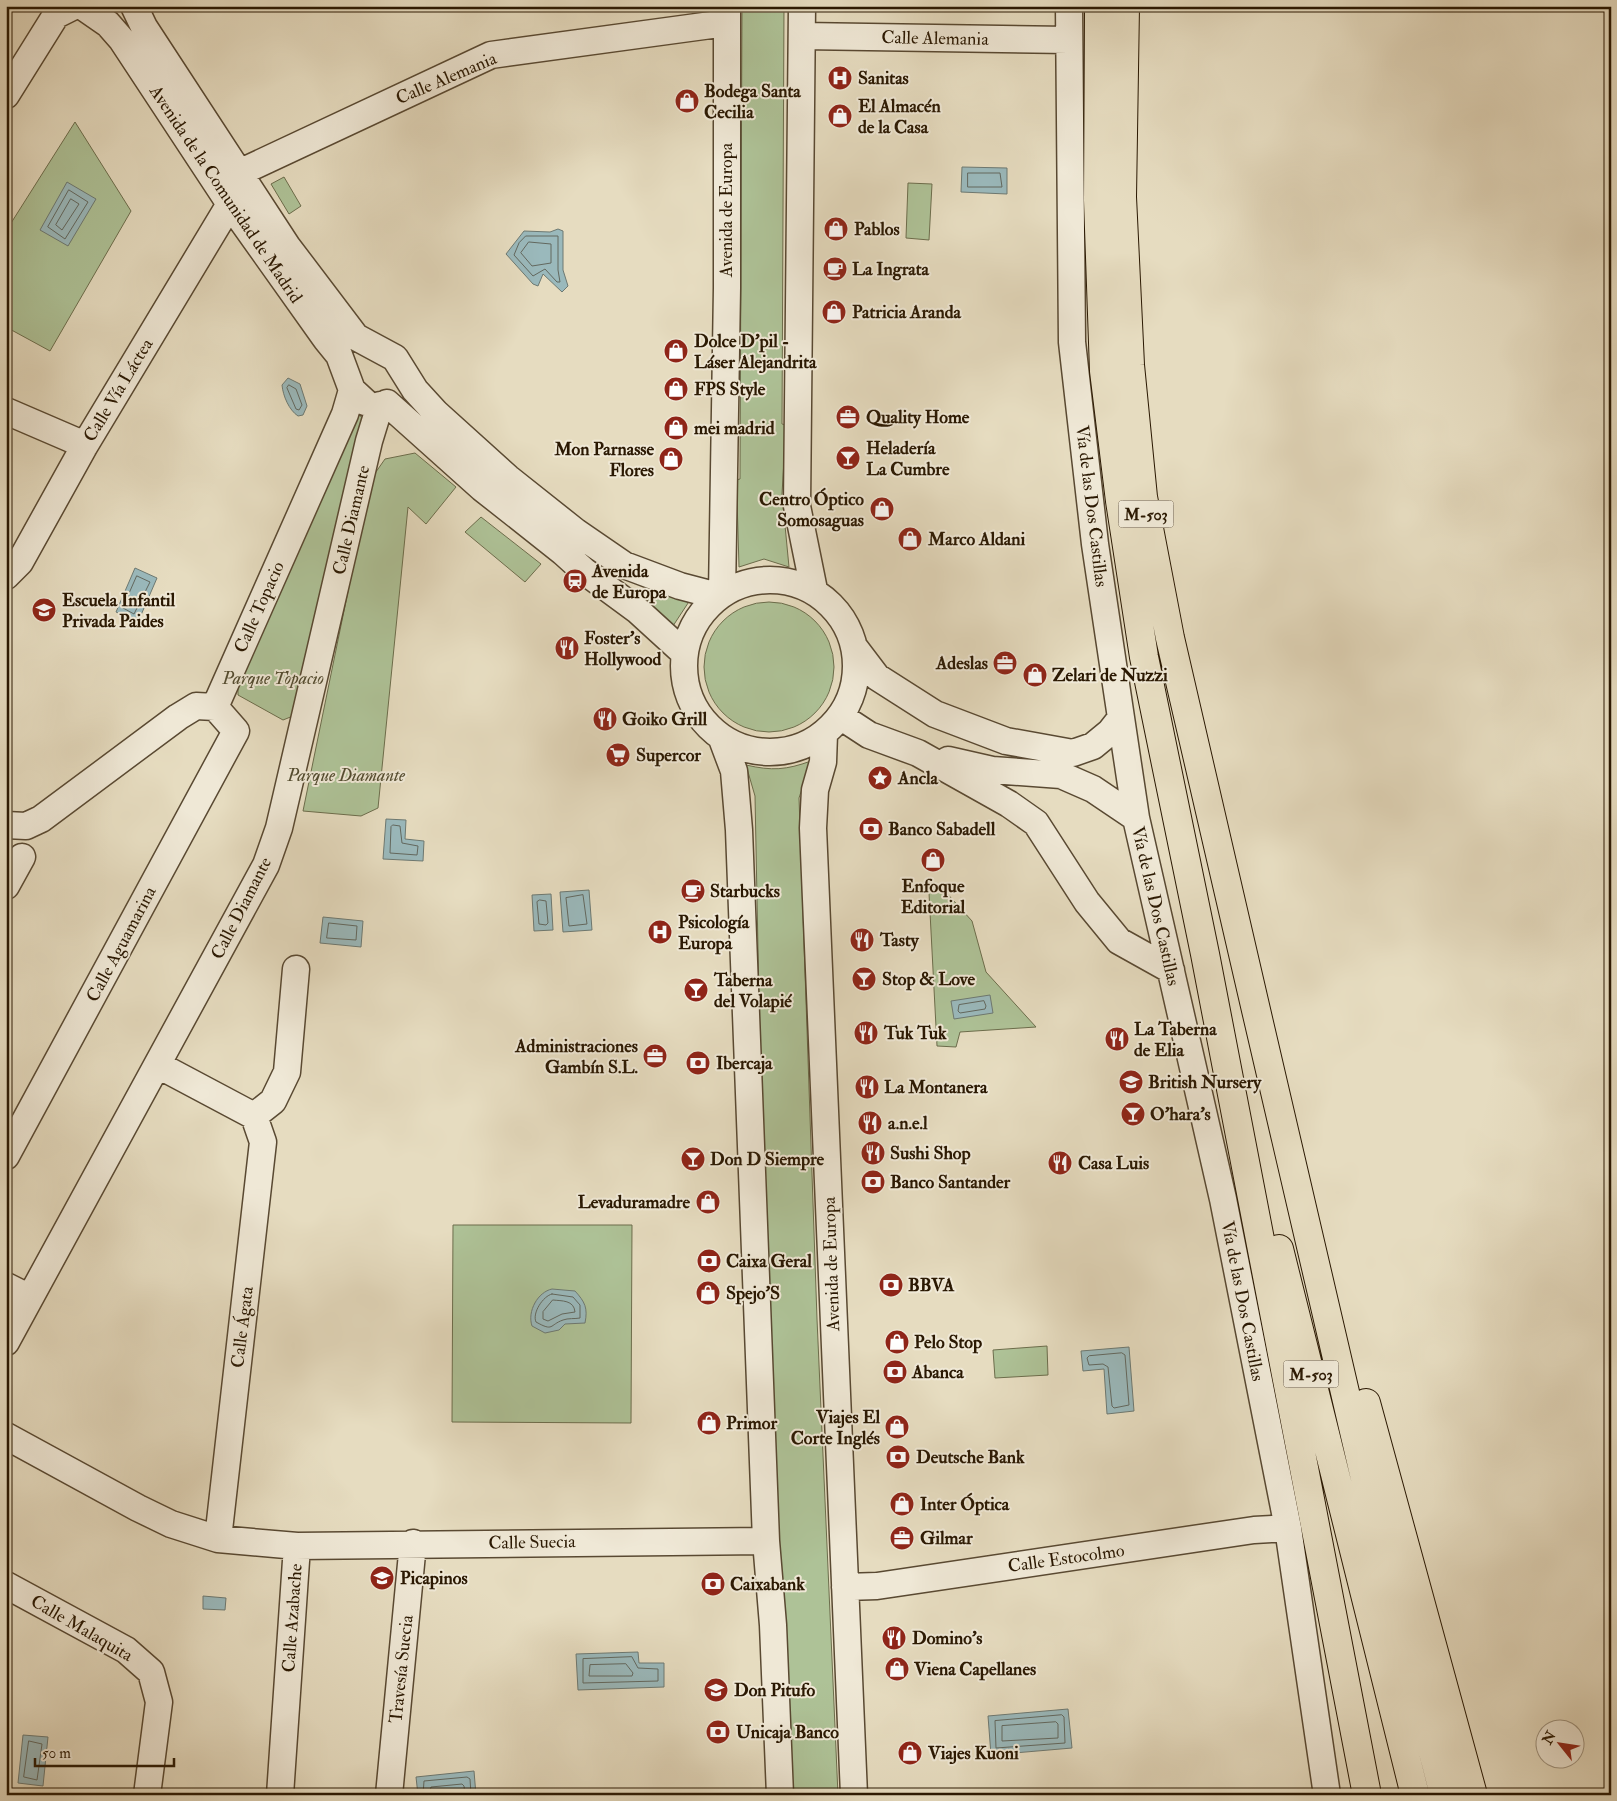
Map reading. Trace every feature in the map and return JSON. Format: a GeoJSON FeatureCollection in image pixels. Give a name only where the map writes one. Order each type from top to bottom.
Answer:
{"type":"FeatureCollection","features":[{"type":"Feature","properties":{"kind":"highway","name":"M-503"},"geometry":{"type":"LineString","coordinates":[[1099,6],[1098,200],[1104,371],[1120,501],[1144,657],[1205,954],[1367,1795]]}},
{"type":"Feature","properties":{"kind":"highway","name":"M-503"},"geometry":{"type":"LineString","coordinates":[[1125,6],[1122,197],[1130,365],[1143,496],[1170,638],[1256,1010],[1374,1517],[1444,1795]]}},
{"type":"Feature","properties":{"kind":"highway","name":"M-503"},"geometry":{"type":"LineString","coordinates":[[1205,954],[1416,1795]]}},
{"type":"Feature","properties":{"kind":"highway","name":"M-503"},"geometry":{"type":"LineString","coordinates":[[1256,1010],[1473,1795]]}},
{"type":"Feature","properties":{"kind":"street","name":"Avenida de la Comunidad de Madrid"},"geometry":{"type":"LineString","coordinates":[[134,6],[144,27],[287,246],[356,337],[378,350]]}},
{"type":"Feature","properties":{"kind":"street"},"geometry":{"type":"LineString","coordinates":[[802,6],[797,506],[814,590]]}},
{"type":"Feature","properties":{"kind":"street","name":"Vía de las Dos Castillas"},"geometry":{"type":"LineString","coordinates":[[1069,6],[1072,342],[1095,544],[1136,818],[1223,1199],[1288,1528],[1328,1795]]}},
{"type":"Feature","properties":{"kind":"street","name":"Avenida de la Comunidad de Madrid"},"geometry":{"type":"LineString","coordinates":[[92,8],[122,40],[230,204],[326,340],[339,355],[351,384]]}},
{"type":"Feature","properties":{"kind":"street"},"geometry":{"type":"LineString","coordinates":[[6,95],[56,15],[92,8]]}},
{"type":"Feature","properties":{"kind":"street","name":"Calle Alemania"},"geometry":{"type":"LineString","coordinates":[[239,173],[491,55],[726,15]]}},
{"type":"Feature","properties":{"kind":"street","name":"Avenida de Europa"},"geometry":{"type":"LineString","coordinates":[[720,595],[727,288],[726,15]]}},
{"type":"Feature","properties":{"kind":"street","name":"Calle Alemania"},"geometry":{"type":"LineString","coordinates":[[802,36],[1068,40]]}},
{"type":"Feature","properties":{"kind":"street","name":"Calle Vía Láctea"},"geometry":{"type":"LineString","coordinates":[[6,576],[20,562],[84,445],[230,204]]}},
{"type":"Feature","properties":{"kind":"street"},"geometry":{"type":"LineString","coordinates":[[684,652],[663,636],[637,610],[584,571],[383,404],[364,402],[351,384],[353,364],[364,354],[378,350],[395,358],[404,374],[436,413],[508,478],[576,532],[624,564],[680,586],[720,595]]}},
{"type":"Feature","properties":{"kind":"street"},"geometry":{"type":"LineString","coordinates":[[383,404],[397,396],[403,386],[404,374]]}},
{"type":"Feature","properties":{"kind":"street","name":"Calle Topacio"},"geometry":{"type":"LineString","coordinates":[[215,707],[344,414],[351,384]]}},
{"type":"Feature","properties":{"kind":"street","name":"Calle Diamante"},"geometry":{"type":"LineString","coordinates":[[6,1342],[266,865],[279,828],[374,420],[383,404]]}},
{"type":"Feature","properties":{"kind":"street"},"geometry":{"type":"LineString","coordinates":[[6,411],[84,445]]}},
{"type":"Feature","properties":{"kind":"street"},"geometry":{"type":"LineString","coordinates":[[755,580],[785,580],[814,590],[838,612],[847,625],[855,648],[856,672],[853,687],[832,725],[800,747],[773,753],[746,750],[722,739],[698,716],[684,685],[684,652],[695,620],[720,595],[755,580]]}},
{"type":"Feature","properties":{"kind":"street"},"geometry":{"type":"LineString","coordinates":[[855,648],[877,677],[885,683],[935,714],[1006,742],[1073,753],[1093,746],[1110,732],[1121,718]]}},
{"type":"Feature","properties":{"kind":"street"},"geometry":{"type":"LineString","coordinates":[[6,824],[26,826],[41,820],[178,717],[196,706],[215,707]]}},
{"type":"Feature","properties":{"kind":"street","name":"Calle Aguamarina"},"geometry":{"type":"LineString","coordinates":[[6,1156],[236,731],[215,707]]}},
{"type":"Feature","properties":{"kind":"street"},"geometry":{"type":"LineString","coordinates":[[832,725],[869,735],[918,753],[992,770],[1061,775],[1093,789],[1136,818]]}},
{"type":"Feature","properties":{"kind":"street","name":"Avenida de Europa"},"geometry":{"type":"LineString","coordinates":[[832,725],[824,762],[815,790],[813,828],[854,1795]]}},
{"type":"Feature","properties":{"kind":"street"},"geometry":{"type":"LineString","coordinates":[[722,739],[734,772],[739,830],[766,1541],[773,1625],[780,1795]]}},
{"type":"Feature","properties":{"kind":"street"},"geometry":{"type":"LineString","coordinates":[[918,753],[1010,804],[1036,822],[1087,902],[1119,942],[1171,970]]}},
{"type":"Feature","properties":{"kind":"street"},"geometry":{"type":"LineString","coordinates":[[6,886],[22,857]]}},
{"type":"Feature","properties":{"kind":"street"},"geometry":{"type":"LineString","coordinates":[[158,1064],[254,1116],[273,1100],[287,1072],[296,969]]}},
{"type":"Feature","properties":{"kind":"street","name":"Calle Ágata"},"geometry":{"type":"LineString","coordinates":[[218,1538],[263,1142],[254,1116]]}},
{"type":"Feature","properties":{"kind":"street"},"geometry":{"type":"LineString","coordinates":[[6,1286],[30,1298]]}},
{"type":"Feature","properties":{"kind":"street","name":"Calle Azabache"},"geometry":{"type":"LineString","coordinates":[[6,1436],[171,1524],[218,1538],[297,1546],[280,1795]]}},
{"type":"Feature","properties":{"kind":"street","name":"Calle Estocolmo"},"geometry":{"type":"LineString","coordinates":[[845,1587],[877,1586],[1245,1531],[1288,1528]]}},
{"type":"Feature","properties":{"kind":"street","name":"Calle Suecia"},"geometry":{"type":"LineString","coordinates":[[297,1546],[413,1543],[766,1541]]}},
{"type":"Feature","properties":{"kind":"street","name":"Travesía Suecia"},"geometry":{"type":"LineString","coordinates":[[389,1795],[413,1543]]}},
{"type":"Feature","properties":{"kind":"street","name":"Calle Malaquita"},"geometry":{"type":"LineString","coordinates":[[6,1585],[126,1650],[151,1672],[159,1702],[147,1795]]}},
{"type":"Feature","properties":{"kind":"green space"},"geometry":{"type":"Polygon","coordinates":[[[742,6],[784,6],[782,424],[786,425],[782,494],[789,567],[764,559],[739,567],[737,498],[732,481],[740,479],[742,6]]]}},
{"type":"Feature","properties":{"kind":"green space"},"geometry":{"type":"Polygon","coordinates":[[[75,122],[131,211],[50,351],[6,327],[6,231],[75,122]]]}},
{"type":"Feature","properties":{"kind":"green space"},"geometry":{"type":"Polygon","coordinates":[[[284,177],[301,206],[289,214],[271,184],[284,177]]]}},
{"type":"Feature","properties":{"kind":"green space"},"geometry":{"type":"Polygon","coordinates":[[[908,183],[932,184],[929,240],[906,238],[908,183]]]}},
{"type":"Feature","properties":{"kind":"green space","name":"Parque Topacio"},"geometry":{"type":"Polygon","coordinates":[[[352,411],[365,419],[298,714],[283,720],[238,695],[238,682],[352,411]]]}},
{"type":"Feature","properties":{"kind":"green space","name":"Parque Diamante"},"geometry":{"type":"Polygon","coordinates":[[[415,453],[456,487],[426,524],[408,507],[378,808],[361,816],[303,811],[371,479],[385,459],[415,453]]]}},
{"type":"Feature","properties":{"kind":"green space"},"geometry":{"type":"Polygon","coordinates":[[[481,517],[541,564],[525,582],[465,532],[481,517]]]}},
{"type":"Feature","properties":{"kind":"green space"},"geometry":{"type":"Polygon","coordinates":[[[652,592],[692,597],[671,629],[646,604],[652,592]]]}},
{"type":"Feature","properties":{"kind":"green space"},"geometry":{"type":"Polygon","coordinates":[[[769,602],[794,607],[815,621],[829,642],[834,667],[829,692],[815,713],[794,727],[769,732],[744,727],[723,713],[709,692],[704,667],[709,642],[723,621],[744,607],[769,602]]]}},
{"type":"Feature","properties":{"kind":"green space"},"geometry":{"type":"Polygon","coordinates":[[[811,761],[799,798],[817,1319],[838,1795],[789,1795],[768,1460],[755,796],[746,765],[779,769],[811,761]]]}},
{"type":"Feature","properties":{"kind":"green space"},"geometry":{"type":"Polygon","coordinates":[[[943,889],[972,921],[986,972],[1036,1027],[960,1032],[956,1047],[937,1046],[929,893],[943,889]]]}},
{"type":"Feature","properties":{"kind":"green space"},"geometry":{"type":"Polygon","coordinates":[[[453,1225],[632,1225],[631,1423],[452,1422],[453,1225]]]}},
{"type":"Feature","properties":{"kind":"green space"},"geometry":{"type":"Polygon","coordinates":[[[1047,1346],[1048,1375],[995,1378],[993,1350],[1047,1346]]]}},
{"type":"Feature","properties":{"kind":"water"},"geometry":{"type":"Polygon","coordinates":[[[962,167],[1007,168],[1007,194],[961,192],[962,167]]]}},
{"type":"Feature","properties":{"kind":"water"},"geometry":{"type":"Polygon","coordinates":[[[67,182],[96,199],[68,246],[40,230],[67,182]]]}},
{"type":"Feature","properties":{"kind":"water"},"geometry":{"type":"Polygon","coordinates":[[[558,229],[563,231],[563,270],[568,286],[562,292],[543,274],[538,286],[533,284],[506,254],[524,231],[550,232],[558,229]]]}},
{"type":"Feature","properties":{"kind":"water"},"geometry":{"type":"Polygon","coordinates":[[[288,378],[300,384],[307,406],[303,415],[298,416],[285,398],[282,385],[288,378]]]}},
{"type":"Feature","properties":{"kind":"water"},"geometry":{"type":"Polygon","coordinates":[[[135,568],[157,578],[138,622],[116,612],[135,568]]]}},
{"type":"Feature","properties":{"kind":"water"},"geometry":{"type":"Polygon","coordinates":[[[386,819],[406,820],[405,839],[424,841],[423,861],[383,859],[386,819]]]}},
{"type":"Feature","properties":{"kind":"water"},"geometry":{"type":"Polygon","coordinates":[[[589,890],[592,930],[563,932],[560,892],[589,890]]]}},
{"type":"Feature","properties":{"kind":"water"},"geometry":{"type":"Polygon","coordinates":[[[551,894],[553,930],[534,931],[532,895],[551,894]]]}},
{"type":"Feature","properties":{"kind":"water"},"geometry":{"type":"Polygon","coordinates":[[[323,917],[363,921],[361,947],[320,943],[323,917]]]}},
{"type":"Feature","properties":{"kind":"water"},"geometry":{"type":"Polygon","coordinates":[[[990,995],[993,1013],[954,1019],[951,1001],[990,995]]]}},
{"type":"Feature","properties":{"kind":"water"},"geometry":{"type":"Polygon","coordinates":[[[552,1289],[575,1291],[585,1305],[585,1323],[565,1324],[559,1330],[545,1333],[532,1326],[532,1308],[542,1294],[552,1289]]]}},
{"type":"Feature","properties":{"kind":"water"},"geometry":{"type":"Polygon","coordinates":[[[1129,1347],[1134,1411],[1107,1414],[1104,1369],[1083,1371],[1081,1351],[1129,1347]]]}},
{"type":"Feature","properties":{"kind":"water"},"geometry":{"type":"Polygon","coordinates":[[[203,1596],[226,1598],[225,1610],[203,1609],[203,1596]]]}},
{"type":"Feature","properties":{"kind":"water"},"geometry":{"type":"Polygon","coordinates":[[[638,1652],[639,1663],[664,1663],[664,1687],[578,1690],[576,1654],[638,1652]]]}},
{"type":"Feature","properties":{"kind":"water"},"geometry":{"type":"Polygon","coordinates":[[[1068,1709],[1072,1748],[991,1755],[988,1716],[1068,1709]]]}},
{"type":"Feature","properties":{"kind":"water"},"geometry":{"type":"Polygon","coordinates":[[[23,1735],[48,1737],[43,1786],[18,1783],[23,1735]]]}},
{"type":"Feature","properties":{"kind":"water"},"geometry":{"type":"Polygon","coordinates":[[[474,1771],[476,1795],[418,1795],[416,1777],[474,1771]]]}},
{"type":"Feature","properties":{"kind":"tram line"},"geometry":{"type":"LineString","coordinates":[[1607,1412],[1611,1416]]}},
{"type":"Feature","properties":{"kind":"place","name":"Sanitas"},"geometry":{"type":"Point","coordinates":[840,78]}},
{"type":"Feature","properties":{"kind":"place","name":"Bodega Santa Cecilia"},"geometry":{"type":"Point","coordinates":[687,101]}},
{"type":"Feature","properties":{"kind":"place","name":"El Almacén de la Casa"},"geometry":{"type":"Point","coordinates":[840,116]}},
{"type":"Feature","properties":{"kind":"place","name":"Pablos"},"geometry":{"type":"Point","coordinates":[836,229]}},
{"type":"Feature","properties":{"kind":"place","name":"La Ingrata"},"geometry":{"type":"Point","coordinates":[835,269]}},
{"type":"Feature","properties":{"kind":"place","name":"Patricia Aranda"},"geometry":{"type":"Point","coordinates":[834,312]}},
{"type":"Feature","properties":{"kind":"place","name":"Dolce D'pil - Láser Alejandrita"},"geometry":{"type":"Point","coordinates":[676,351]}},
{"type":"Feature","properties":{"kind":"place","name":"FPS Style"},"geometry":{"type":"Point","coordinates":[676,389]}},
{"type":"Feature","properties":{"kind":"place","name":"Quality Home"},"geometry":{"type":"Point","coordinates":[848,417]}},
{"type":"Feature","properties":{"kind":"place","name":"mei madrid"},"geometry":{"type":"Point","coordinates":[676,428]}},
{"type":"Feature","properties":{"kind":"place","name":"Heladería La Cumbre"},"geometry":{"type":"Point","coordinates":[848,458]}},
{"type":"Feature","properties":{"kind":"place","name":"Mon Parnasse Flores"},"geometry":{"type":"Point","coordinates":[671,459]}},
{"type":"Feature","properties":{"kind":"place","name":"Centro Óptico Somosaguas"},"geometry":{"type":"Point","coordinates":[882,509]}},
{"type":"Feature","properties":{"kind":"place","name":"Marco Aldani"},"geometry":{"type":"Point","coordinates":[910,539]}},
{"type":"Feature","properties":{"kind":"place","name":"Avenida de Europa"},"geometry":{"type":"Point","coordinates":[575,581]}},
{"type":"Feature","properties":{"kind":"place","name":"Escuela Infantil Privada Paides"},"geometry":{"type":"Point","coordinates":[44,610]}},
{"type":"Feature","properties":{"kind":"place","name":"Foster's Hollywood"},"geometry":{"type":"Point","coordinates":[567,648]}},
{"type":"Feature","properties":{"kind":"place","name":"Adeslas"},"geometry":{"type":"Point","coordinates":[1005,663]}},
{"type":"Feature","properties":{"kind":"place","name":"Zelari de Nuzzi"},"geometry":{"type":"Point","coordinates":[1035,675]}},
{"type":"Feature","properties":{"kind":"place","name":"Goiko Grill"},"geometry":{"type":"Point","coordinates":[605,719]}},
{"type":"Feature","properties":{"kind":"place","name":"Supercor"},"geometry":{"type":"Point","coordinates":[618,755]}},
{"type":"Feature","properties":{"kind":"place","name":"Ancla"},"geometry":{"type":"Point","coordinates":[880,778]}},
{"type":"Feature","properties":{"kind":"place","name":"Banco Sabadell"},"geometry":{"type":"Point","coordinates":[871,829]}},
{"type":"Feature","properties":{"kind":"place","name":"Enfoque Editorial"},"geometry":{"type":"Point","coordinates":[933,860]}},
{"type":"Feature","properties":{"kind":"place","name":"Starbucks"},"geometry":{"type":"Point","coordinates":[693,891]}},
{"type":"Feature","properties":{"kind":"place","name":"Psicología Europa"},"geometry":{"type":"Point","coordinates":[660,932]}},
{"type":"Feature","properties":{"kind":"place","name":"Tasty"},"geometry":{"type":"Point","coordinates":[862,940]}},
{"type":"Feature","properties":{"kind":"place","name":"Stop & Love"},"geometry":{"type":"Point","coordinates":[864,979]}},
{"type":"Feature","properties":{"kind":"place","name":"Taberna del Volapié"},"geometry":{"type":"Point","coordinates":[696,990]}},
{"type":"Feature","properties":{"kind":"place","name":"Tuk Tuk"},"geometry":{"type":"Point","coordinates":[866,1033]}},
{"type":"Feature","properties":{"kind":"place","name":"La Taberna de Elia"},"geometry":{"type":"Point","coordinates":[1117,1039]}},
{"type":"Feature","properties":{"kind":"place","name":"Administraciones Gambín S.L."},"geometry":{"type":"Point","coordinates":[655,1056]}},
{"type":"Feature","properties":{"kind":"place","name":"Ibercaja"},"geometry":{"type":"Point","coordinates":[698,1063]}},
{"type":"Feature","properties":{"kind":"place","name":"British Nursery"},"geometry":{"type":"Point","coordinates":[1131,1082]}},
{"type":"Feature","properties":{"kind":"place","name":"La Montanera"},"geometry":{"type":"Point","coordinates":[867,1087]}},
{"type":"Feature","properties":{"kind":"place","name":"O'hara's"},"geometry":{"type":"Point","coordinates":[1133,1114]}},
{"type":"Feature","properties":{"kind":"place","name":"a.n.e.l"},"geometry":{"type":"Point","coordinates":[870,1123]}},
{"type":"Feature","properties":{"kind":"place","name":"Sushi Shop"},"geometry":{"type":"Point","coordinates":[873,1153]}},
{"type":"Feature","properties":{"kind":"place","name":"Don D Siempre"},"geometry":{"type":"Point","coordinates":[693,1159]}},
{"type":"Feature","properties":{"kind":"place","name":"Casa Luis"},"geometry":{"type":"Point","coordinates":[1060,1163]}},
{"type":"Feature","properties":{"kind":"place","name":"Banco Santander"},"geometry":{"type":"Point","coordinates":[873,1182]}},
{"type":"Feature","properties":{"kind":"place","name":"Levaduramadre"},"geometry":{"type":"Point","coordinates":[708,1202]}},
{"type":"Feature","properties":{"kind":"place","name":"Caixa Geral"},"geometry":{"type":"Point","coordinates":[709,1261]}},
{"type":"Feature","properties":{"kind":"place","name":"BBVA"},"geometry":{"type":"Point","coordinates":[891,1285]}},
{"type":"Feature","properties":{"kind":"place","name":"Spejo'S"},"geometry":{"type":"Point","coordinates":[708,1293]}},
{"type":"Feature","properties":{"kind":"place","name":"Pelo Stop"},"geometry":{"type":"Point","coordinates":[897,1342]}},
{"type":"Feature","properties":{"kind":"place","name":"Abanca"},"geometry":{"type":"Point","coordinates":[895,1372]}},
{"type":"Feature","properties":{"kind":"place","name":"Primor"},"geometry":{"type":"Point","coordinates":[709,1423]}},
{"type":"Feature","properties":{"kind":"place","name":"Viajes El Corte Inglés"},"geometry":{"type":"Point","coordinates":[897,1427]}},
{"type":"Feature","properties":{"kind":"place","name":"Deutsche Bank"},"geometry":{"type":"Point","coordinates":[898,1457]}},
{"type":"Feature","properties":{"kind":"place","name":"Inter Óptica"},"geometry":{"type":"Point","coordinates":[902,1504]}},
{"type":"Feature","properties":{"kind":"place","name":"Gilmar"},"geometry":{"type":"Point","coordinates":[902,1538]}},
{"type":"Feature","properties":{"kind":"place","name":"Picapinos"},"geometry":{"type":"Point","coordinates":[382,1578]}},
{"type":"Feature","properties":{"kind":"place","name":"Caixabank"},"geometry":{"type":"Point","coordinates":[713,1584]}},
{"type":"Feature","properties":{"kind":"place","name":"Domino's"},"geometry":{"type":"Point","coordinates":[894,1638]}},
{"type":"Feature","properties":{"kind":"place","name":"Viena Capellanes"},"geometry":{"type":"Point","coordinates":[897,1669]}},
{"type":"Feature","properties":{"kind":"place","name":"Don Pitufo"},"geometry":{"type":"Point","coordinates":[716,1690]}},
{"type":"Feature","properties":{"kind":"place","name":"Unicaja Banco"},"geometry":{"type":"Point","coordinates":[718,1732]}},
{"type":"Feature","properties":{"kind":"place","name":"Viajes Kuoni"},"geometry":{"type":"Point","coordinates":[910,1753]}}]}
